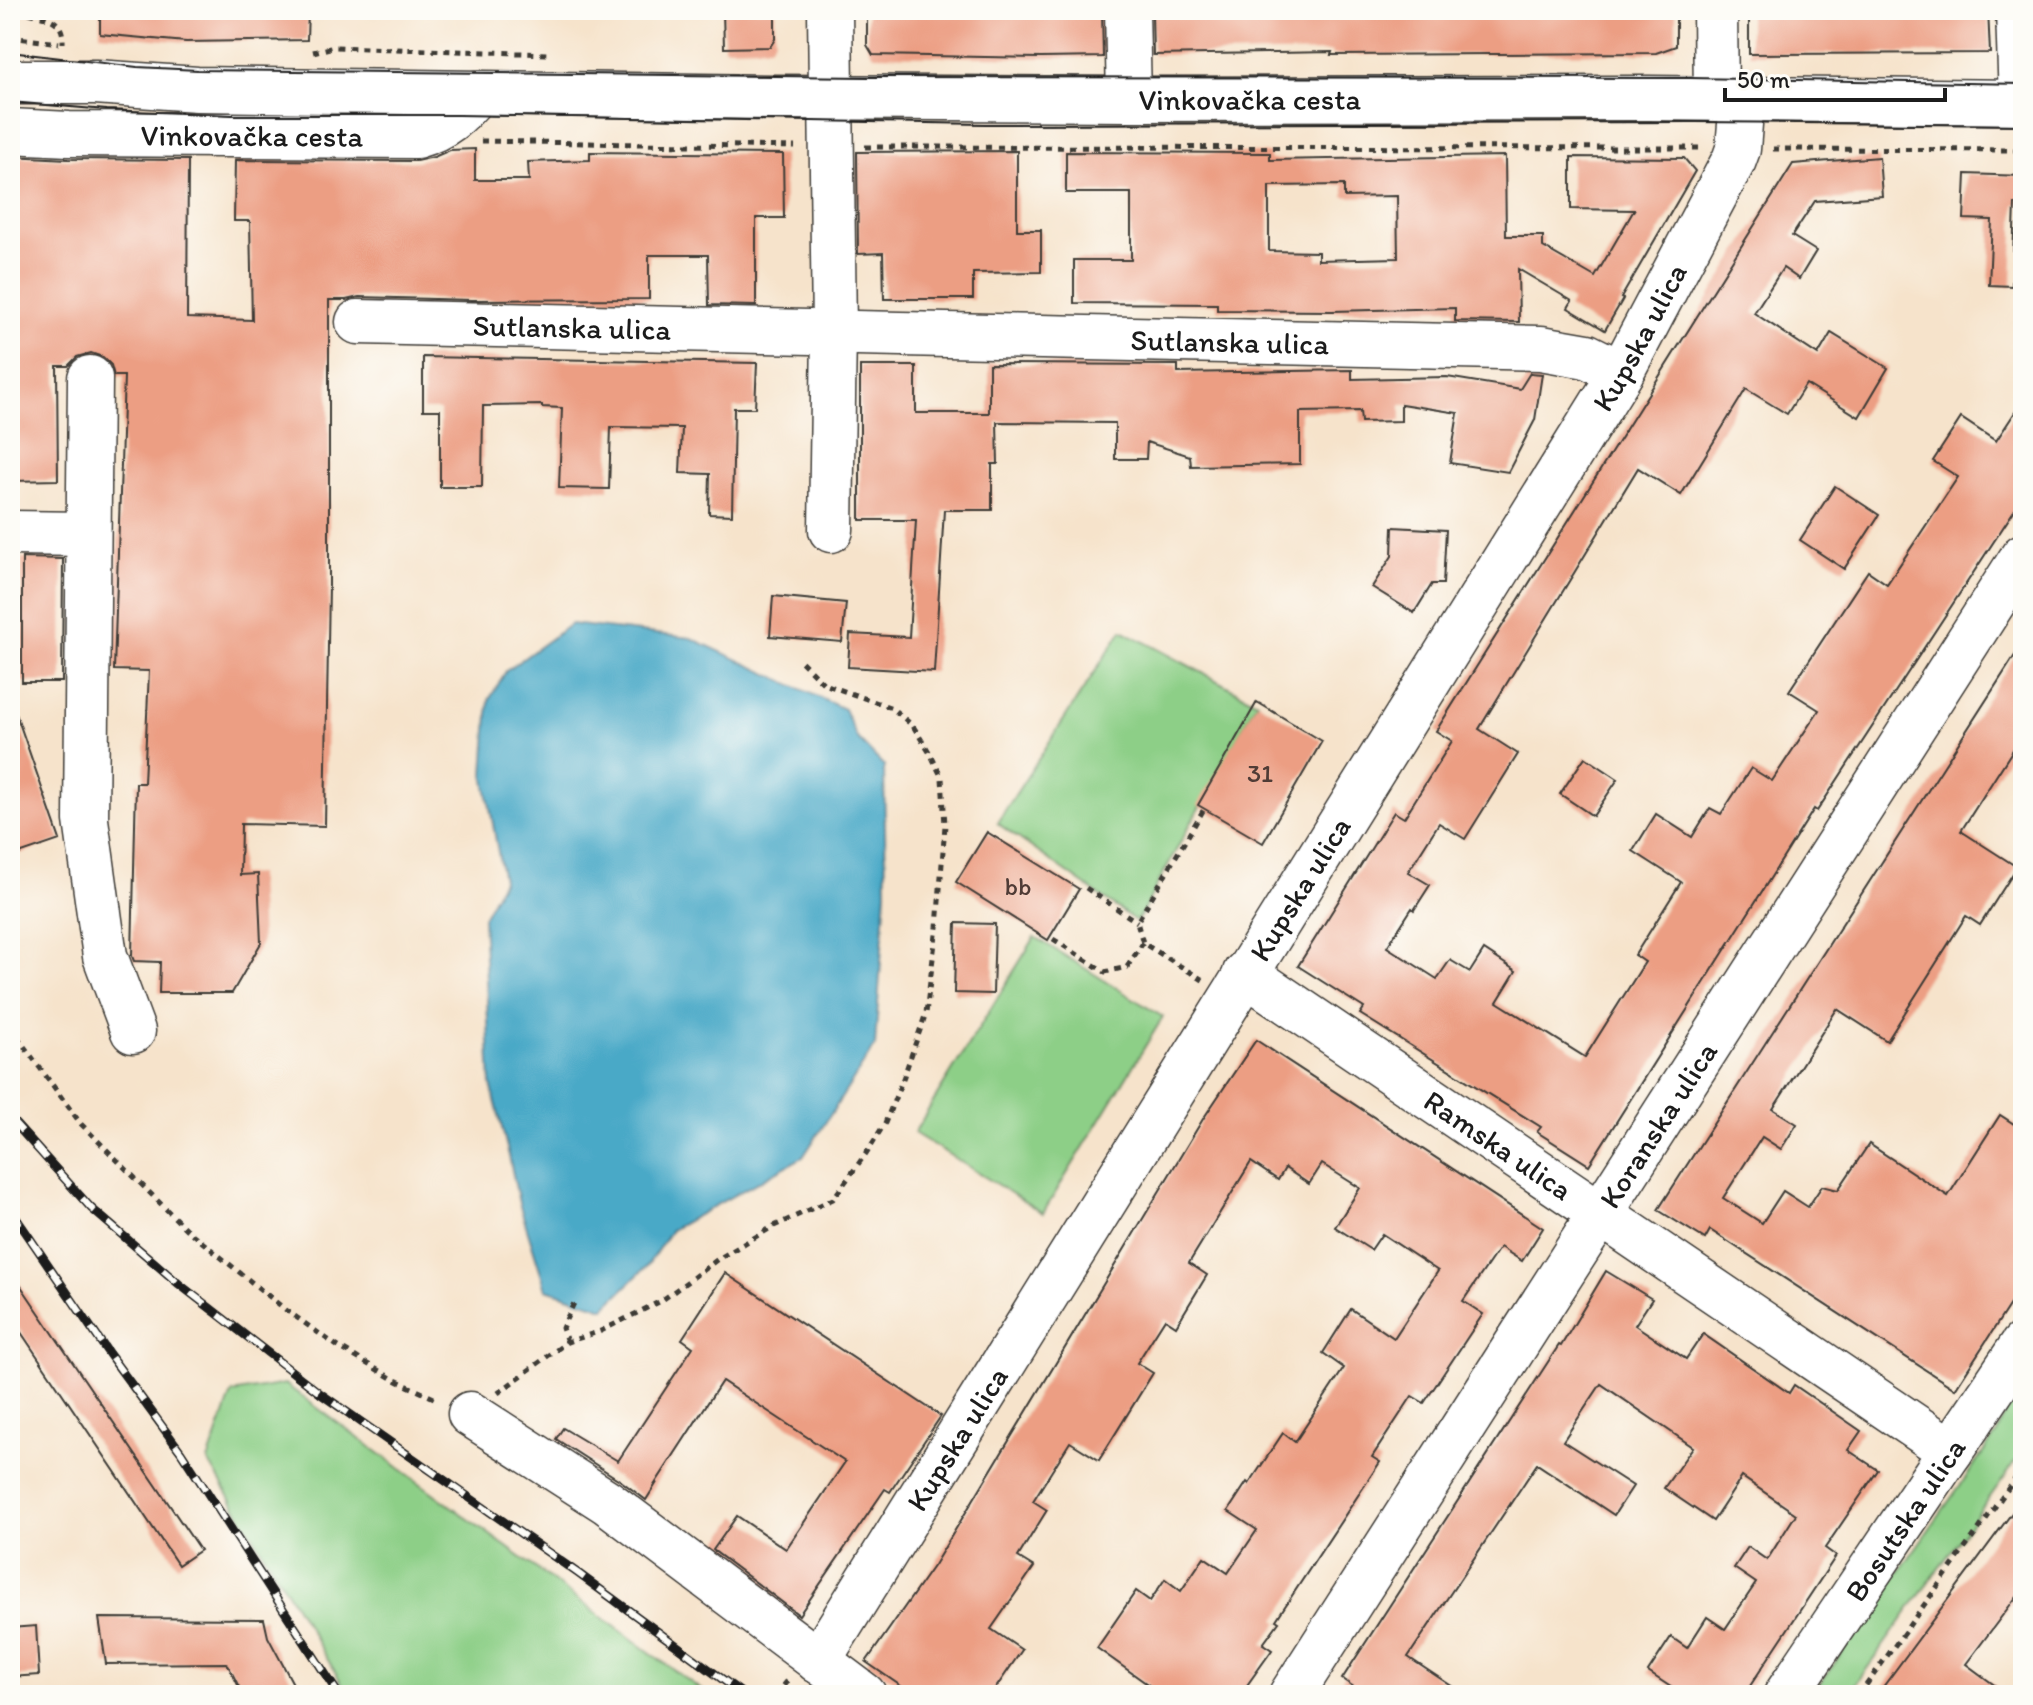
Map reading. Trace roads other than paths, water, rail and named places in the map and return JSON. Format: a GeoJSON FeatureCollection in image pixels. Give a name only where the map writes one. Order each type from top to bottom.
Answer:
{"type":"FeatureCollection","features":[{"type":"Feature","properties":{"kind":"street"},"geometry":{"type":"LineString","coordinates":[[830,10],[834,331],[831,530]]}},
{"type":"Feature","properties":{"kind":"street"},"geometry":{"type":"LineString","coordinates":[[1127,10],[1129,99]]}},
{"type":"Feature","properties":{"kind":"street","name":"Kupska ulica"},"geometry":{"type":"LineString","coordinates":[[818,1661],[1621,373],[1738,149],[1715,10]]}},
{"type":"Feature","properties":{"kind":"street"},"geometry":{"type":"LineString","coordinates":[[2018,10],[2022,102]]}},
{"type":"Feature","properties":{"kind":"street","name":"Vinkovačka cesta"},"geometry":{"type":"LineString","coordinates":[[10,65],[95,82]]}},
{"type":"Feature","properties":{"kind":"street","name":"Vinkovačka cesta"},"geometry":{"type":"LineString","coordinates":[[10,82],[95,82],[197,89],[831,97],[2022,102]]}},
{"type":"Feature","properties":{"kind":"street","name":"Vinkovačka cesta"},"geometry":{"type":"LineString","coordinates":[[10,131],[416,136],[432,132],[458,115],[477,93]]}},
{"type":"Feature","properties":{"kind":"street","name":"Sutlanska ulica"},"geometry":{"type":"LineString","coordinates":[[358,322],[1541,348],[1587,356],[1621,373]]}},
{"type":"Feature","properties":{"kind":"street"},"geometry":{"type":"LineString","coordinates":[[90,378],[86,820],[105,956],[133,1031]]}},
{"type":"Feature","properties":{"kind":"street"},"geometry":{"type":"LineString","coordinates":[[10,533],[88,534]]}},
{"type":"Feature","properties":{"kind":"street","name":"Koranska ulica"},"geometry":{"type":"LineString","coordinates":[[1291,1695],[2023,556]]}},
{"type":"Feature","properties":{"kind":"street","name":"Ramska ulica"},"geometry":{"type":"LineString","coordinates":[[1238,985],[1599,1213],[1951,1451]]}},
{"type":"Feature","properties":{"kind":"street","name":"Bosutska ulica"},"geometry":{"type":"LineString","coordinates":[[1786,1695],[1951,1451],[2010,1392],[2023,1344]]}},
{"type":"Feature","properties":{"kind":"street"},"geometry":{"type":"LineString","coordinates":[[470,1414],[607,1502],[864,1695]]}},
{"type":"Feature","properties":{"kind":"water"},"geometry":{"type":"Polygon","coordinates":[[[571,624],[691,638],[844,709],[857,738],[884,766],[886,892],[875,1046],[803,1157],[671,1230],[647,1266],[604,1308],[546,1289],[519,1203],[491,1084],[483,917],[503,880],[484,774],[489,700],[506,671],[571,624]]]}},
{"type":"Feature","properties":{"kind":"tram line"},"geometry":{"type":"LineString","coordinates":[[10,52],[137,67],[198,70],[869,77],[1690,78],[2023,84]]}},
{"type":"Feature","properties":{"kind":"tram line"},"geometry":{"type":"LineString","coordinates":[[10,102],[232,115],[458,115],[985,124],[1695,122],[2023,125]]}},
{"type":"Feature","properties":{"kind":"railway"},"geometry":{"type":"LineString","coordinates":[[10,1118],[91,1208],[179,1284],[321,1394],[579,1574],[744,1695]]}},
{"type":"Feature","properties":{"kind":"railway"},"geometry":{"type":"LineString","coordinates":[[10,1209],[109,1354],[181,1452],[339,1695]]}}]}
